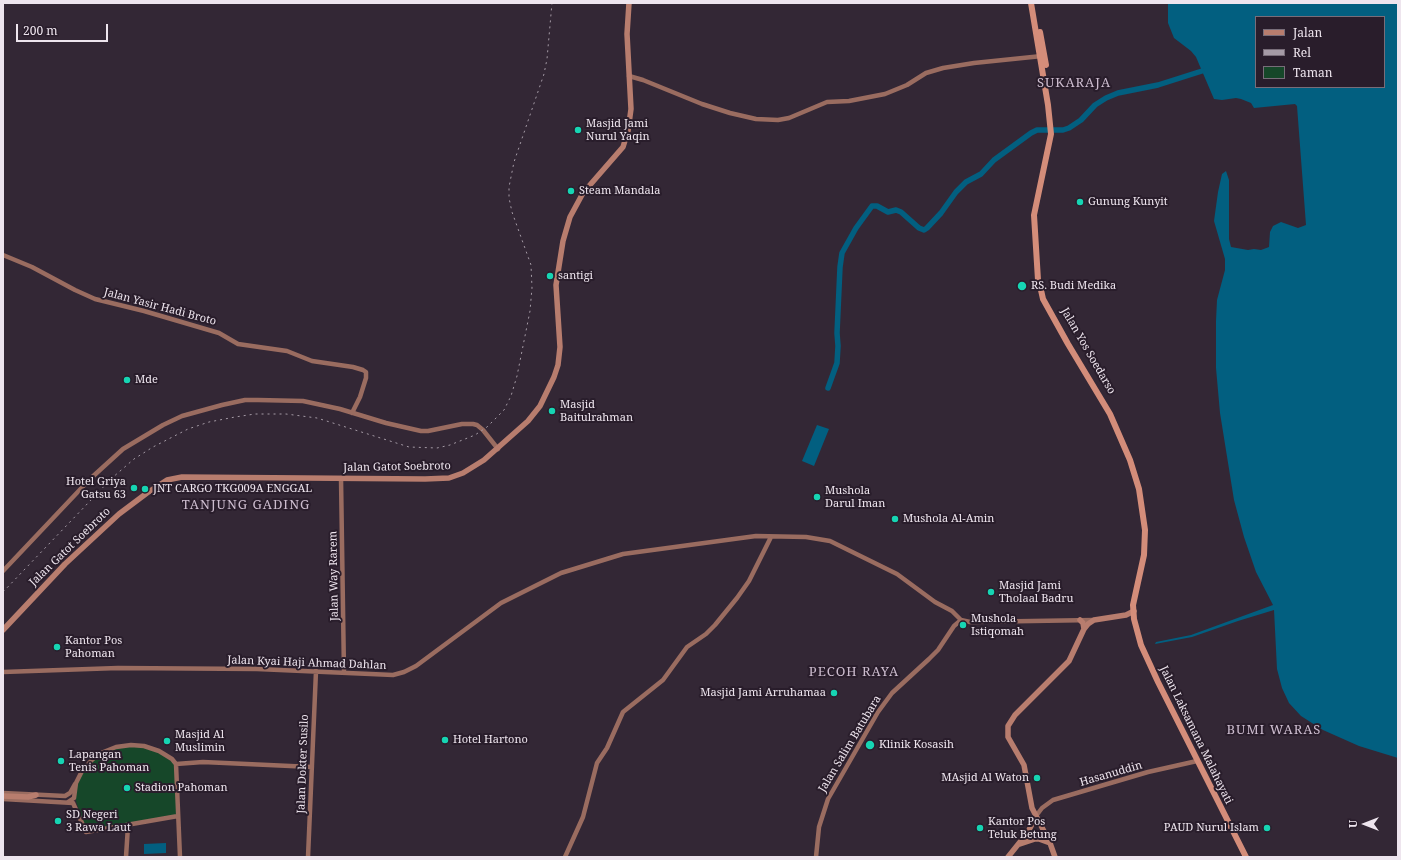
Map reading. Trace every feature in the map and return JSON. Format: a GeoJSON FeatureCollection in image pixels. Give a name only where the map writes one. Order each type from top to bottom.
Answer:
{"type":"FeatureCollection","features":[{"type":"Feature","properties":{"kind":"highway","name":"Jalan Yos Soedarso"},"geometry":{"type":"LineString","coordinates":[[1031,3],[1042,56]]}},
{"type":"Feature","properties":{"kind":"highway","name":"Jalan Yos Soedarso"},"geometry":{"type":"LineString","coordinates":[[1035,3],[1052,123],[1052,134],[1037,206],[1035,231],[1038,280],[1043,299],[1101,396],[1124,445],[1135,473],[1140,495],[1145,542],[1144,555],[1133,605],[1134,619]]}},
{"type":"Feature","properties":{"kind":"highway","name":"Jalan Laksamana Malahayati"},"geometry":{"type":"LineString","coordinates":[[1134,619],[1145,654],[1246,857]]}},
{"type":"Feature","properties":{"kind":"main road","name":"Jalan Gatot Soebroto"},"geometry":{"type":"LineString","coordinates":[[3,630],[65,564],[119,514],[167,480],[189,477],[449,478],[459,476],[470,470],[498,449],[528,421],[540,406],[554,377],[560,356],[557,314],[557,280],[567,226],[578,202],[589,186],[618,154],[626,139],[631,118],[627,34],[629,3]]}},
{"type":"Feature","properties":{"kind":"main road"},"geometry":{"type":"LineString","coordinates":[[629,76],[730,113],[756,119],[778,120],[789,118],[827,102],[849,101],[885,94],[907,85],[926,73],[943,68],[974,63],[1042,56]]}},
{"type":"Feature","properties":{"kind":"main road","name":"Jalan Yasir Hadi Broto"},"geometry":{"type":"LineString","coordinates":[[3,255],[32,267],[95,299],[212,330],[238,344],[288,350],[312,361],[353,367],[363,370],[366,372],[366,378],[360,397],[352,413]]}},
{"type":"Feature","properties":{"kind":"main road"},"geometry":{"type":"LineString","coordinates":[[3,571],[111,458],[140,438],[163,425],[199,410],[245,400],[303,401],[317,403],[386,423],[428,431],[462,424],[477,425],[483,430],[498,449]]}},
{"type":"Feature","properties":{"kind":"main road","name":"Jalan Way Rarem"},"geometry":{"type":"LineString","coordinates":[[341,478],[344,673]]}},
{"type":"Feature","properties":{"kind":"main road","name":"Jalan Kyai Haji Ahmad Dahlan"},"geometry":{"type":"LineString","coordinates":[[3,672],[118,668],[257,669],[393,675],[404,672],[416,666],[507,599],[556,575],[631,552],[748,537],[806,537],[824,539],[897,574],[936,602],[952,611],[961,620]]}},
{"type":"Feature","properties":{"kind":"main road"},"geometry":{"type":"LineString","coordinates":[[565,857],[583,817],[598,763],[607,748],[621,715],[626,709],[663,680],[687,647],[706,634],[715,625],[749,581],[770,537]]}},
{"type":"Feature","properties":{"kind":"main road"},"geometry":{"type":"LineString","coordinates":[[1126,616],[1134,610]]}},
{"type":"Feature","properties":{"kind":"main road"},"geometry":{"type":"LineString","coordinates":[[961,620],[972,622],[1094,620],[1126,616],[1134,619]]}},
{"type":"Feature","properties":{"kind":"main road","name":"Jalan Salim Batubara"},"geometry":{"type":"LineString","coordinates":[[816,857],[819,827],[828,799],[878,712],[892,693],[938,650],[954,626],[961,620]]}},
{"type":"Feature","properties":{"kind":"main road"},"geometry":{"type":"LineString","coordinates":[[1080,620],[1083,623],[1084,629]]}},
{"type":"Feature","properties":{"kind":"main road"},"geometry":{"type":"LineString","coordinates":[[1055,857],[1050,843],[1032,808],[1024,765],[1008,737],[1007,729],[1015,715],[1070,659],[1084,629],[1094,620]]}},
{"type":"Feature","properties":{"kind":"main road","name":"Jalan Dokter Susilo"},"geometry":{"type":"LineString","coordinates":[[308,857],[316,672]]}},
{"type":"Feature","properties":{"kind":"main road"},"geometry":{"type":"LineString","coordinates":[[3,799],[65,796],[70,793],[79,775],[89,762],[101,753],[116,747],[131,745],[144,746],[159,751],[172,759],[176,764],[180,857]]}},
{"type":"Feature","properties":{"kind":"main road","name":"Hasanuddin"},"geometry":{"type":"LineString","coordinates":[[1036,816],[1042,808],[1053,800],[1148,772],[1197,761]]}},
{"type":"Feature","properties":{"kind":"main road"},"geometry":{"type":"LineString","coordinates":[[176,764],[217,762],[312,767]]}},
{"type":"Feature","properties":{"kind":"main road"},"geometry":{"type":"LineString","coordinates":[[68,802],[74,798],[76,783]]}},
{"type":"Feature","properties":{"kind":"main road"},"geometry":{"type":"LineString","coordinates":[[3,793],[36,798]]}},
{"type":"Feature","properties":{"kind":"main road"},"geometry":{"type":"LineString","coordinates":[[3,796],[28,797],[74,804],[86,832],[128,826],[178,816]]}},
{"type":"Feature","properties":{"kind":"main road"},"geometry":{"type":"LineString","coordinates":[[1008,857],[1020,844],[1036,816]]}},
{"type":"Feature","properties":{"kind":"main road"},"geometry":{"type":"LineString","coordinates":[[126,857],[128,826]]}},
{"type":"Feature","properties":{"kind":"main road"},"geometry":{"type":"LineString","coordinates":[[1020,844],[1035,839],[1050,843]]}},
{"type":"Feature","properties":{"kind":"green space","name":"Stadion Pahoman"},"geometry":{"type":"Polygon","coordinates":[[[116,747],[149,747],[176,764],[178,816],[86,832],[76,801],[76,783],[87,764],[116,747]]]}},
{"type":"Feature","properties":{"kind":"water"},"geometry":{"type":"Polygon","coordinates":[[[1168,3],[1398,3],[1398,758],[1359,746],[1323,730],[1301,716],[1289,703],[1282,688],[1277,669],[1274,610],[1192,637],[1155,644],[1156,642],[1191,635],[1273,605],[1256,572],[1244,537],[1234,500],[1220,413],[1216,368],[1216,321],[1217,300],[1225,270],[1225,259],[1214,221],[1222,174],[1226,171],[1229,180],[1229,239],[1231,247],[1248,250],[1261,250],[1269,247],[1270,232],[1273,226],[1281,222],[1298,228],[1306,225],[1297,106],[1295,104],[1254,108],[1251,103],[1241,99],[1214,99],[1196,57],[1191,51],[1174,38],[1168,23],[1168,3]]]}},
{"type":"Feature","properties":{"kind":"water"},"geometry":{"type":"Polygon","coordinates":[[[817,425],[829,429],[814,466],[802,461],[817,425]]]}},
{"type":"Feature","properties":{"kind":"water"},"geometry":{"type":"Polygon","coordinates":[[[166,843],[166,853],[144,854],[144,844],[166,843]]]}},
{"type":"Feature","properties":{"kind":"waterway"},"geometry":{"type":"LineString","coordinates":[[828,388],[837,363],[837,333],[842,253],[856,228],[872,206],[877,206],[888,212],[896,210],[901,212],[919,228],[924,230],[941,213],[956,192],[966,182],[981,174],[994,160],[1031,133],[1037,130],[1063,130],[1069,128],[1081,120],[1095,105],[1106,98],[1118,93],[1158,85],[1202,71]]}},
{"type":"Feature","properties":{"kind":"railway"},"geometry":{"type":"LineString","coordinates":[[3,592],[112,478],[134,459],[153,447],[188,429],[209,422],[235,417],[255,414],[286,414],[317,418],[409,447],[437,448],[450,445],[475,435],[487,427],[504,410],[511,396],[517,376],[530,311],[532,288],[531,265],[512,212],[509,198],[509,187],[514,162],[544,74],[547,59],[552,3]]}},
{"type":"Feature","properties":{"kind":"place","name":"Masjid Jami Nurul Yaqin"},"geometry":{"type":"Point","coordinates":[578,130]}},
{"type":"Feature","properties":{"kind":"place","name":"Steam Mandala"},"geometry":{"type":"Point","coordinates":[571,191]}},
{"type":"Feature","properties":{"kind":"place","name":"Gunung Kunyit"},"geometry":{"type":"Point","coordinates":[1080,202]}},
{"type":"Feature","properties":{"kind":"place","name":"santigi"},"geometry":{"type":"Point","coordinates":[550,276]}},
{"type":"Feature","properties":{"kind":"place","name":"RS. Budi Medika"},"geometry":{"type":"Point","coordinates":[1022,286]}},
{"type":"Feature","properties":{"kind":"place","name":"Mde"},"geometry":{"type":"Point","coordinates":[127,380]}},
{"type":"Feature","properties":{"kind":"place","name":"Masjid Baitulrahman"},"geometry":{"type":"Point","coordinates":[552,411]}},
{"type":"Feature","properties":{"kind":"place","name":"Hotel Griya Gatsu 63"},"geometry":{"type":"Point","coordinates":[134,488]}},
{"type":"Feature","properties":{"kind":"place","name":"JNT CARGO TKG009A ENGGAL"},"geometry":{"type":"Point","coordinates":[145,489]}},
{"type":"Feature","properties":{"kind":"place","name":"Mushola Darul Iman"},"geometry":{"type":"Point","coordinates":[817,497]}},
{"type":"Feature","properties":{"kind":"place","name":"Mushola Al-Amin"},"geometry":{"type":"Point","coordinates":[895,519]}},
{"type":"Feature","properties":{"kind":"place","name":"Masjid Jami Tholaal Badru"},"geometry":{"type":"Point","coordinates":[991,592]}},
{"type":"Feature","properties":{"kind":"place","name":"Mushola Istiqomah"},"geometry":{"type":"Point","coordinates":[963,625]}},
{"type":"Feature","properties":{"kind":"place","name":"Kantor Pos Pahoman"},"geometry":{"type":"Point","coordinates":[57,647]}},
{"type":"Feature","properties":{"kind":"place","name":"Masjid Jami Arruhamaa"},"geometry":{"type":"Point","coordinates":[834,693]}},
{"type":"Feature","properties":{"kind":"place","name":"Hotel Hartono"},"geometry":{"type":"Point","coordinates":[445,740]}},
{"type":"Feature","properties":{"kind":"place","name":"Masjid Al Muslimin"},"geometry":{"type":"Point","coordinates":[167,741]}},
{"type":"Feature","properties":{"kind":"place","name":"Klinik Kosasih"},"geometry":{"type":"Point","coordinates":[870,745]}},
{"type":"Feature","properties":{"kind":"place","name":"Lapangan Tenis Pahoman"},"geometry":{"type":"Point","coordinates":[61,761]}},
{"type":"Feature","properties":{"kind":"place","name":"MAsjid Al Waton"},"geometry":{"type":"Point","coordinates":[1037,778]}},
{"type":"Feature","properties":{"kind":"place","name":"Stadion Pahoman"},"geometry":{"type":"Point","coordinates":[127,788]}},
{"type":"Feature","properties":{"kind":"place","name":"SD Negeri 3 Rawa Laut"},"geometry":{"type":"Point","coordinates":[58,821]}},
{"type":"Feature","properties":{"kind":"place","name":"Kantor Pos Teluk Betung"},"geometry":{"type":"Point","coordinates":[980,828]}},
{"type":"Feature","properties":{"kind":"place","name":"PAUD Nurul Islam"},"geometry":{"type":"Point","coordinates":[1267,828]}},
{"type":"Feature","properties":{"kind":"district","name":"SUKARAJA"},"geometry":{"type":"Point","coordinates":[1074,83]}},
{"type":"Feature","properties":{"kind":"district","name":"TANJUNG GADING"},"geometry":{"type":"Point","coordinates":[246,505]}},
{"type":"Feature","properties":{"kind":"district","name":"PECOH RAYA"},"geometry":{"type":"Point","coordinates":[854,672]}},
{"type":"Feature","properties":{"kind":"district","name":"BUMI WARAS"},"geometry":{"type":"Point","coordinates":[1274,730]}}]}
